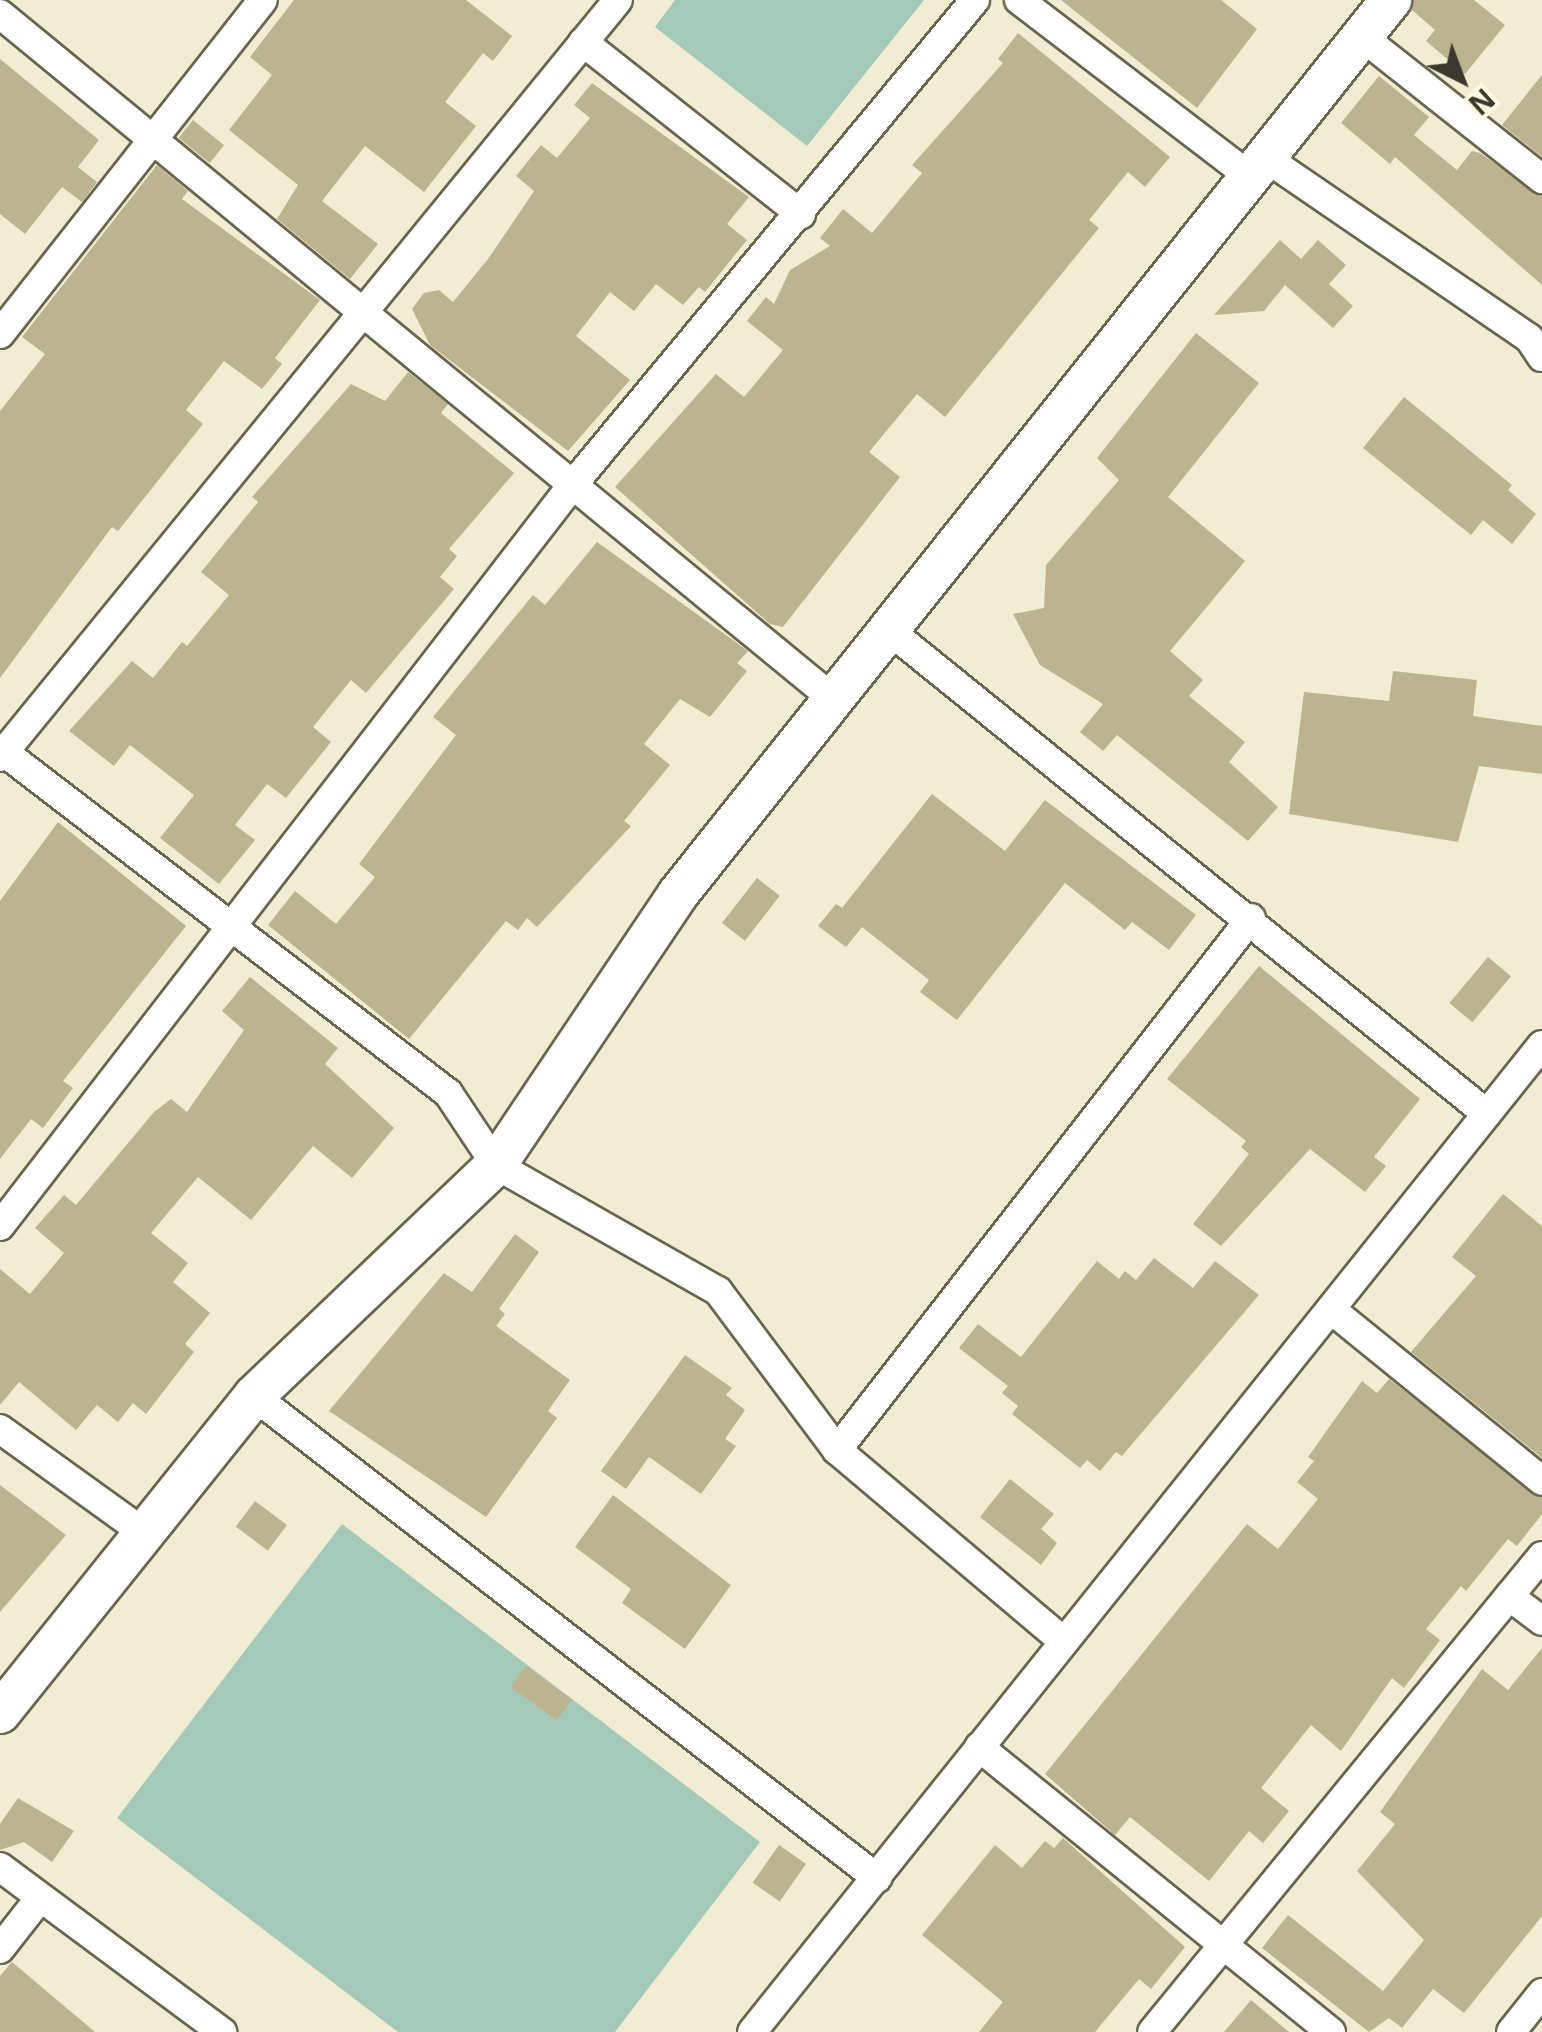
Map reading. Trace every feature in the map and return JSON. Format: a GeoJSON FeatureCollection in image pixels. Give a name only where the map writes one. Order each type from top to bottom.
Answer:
{"type":"FeatureCollection","features":[{"type":"Feature","properties":{"kind":"street"},"geometry":{"type":"LineString","coordinates":[[0,334],[263,0]]}},
{"type":"Feature","properties":{"kind":"street"},"geometry":{"type":"LineString","coordinates":[[618,0],[1,753],[448,1093],[496,1165],[718,1290],[837,1450],[1062,1640]]}},
{"type":"Feature","properties":{"kind":"street"},"geometry":{"type":"LineString","coordinates":[[0,1226],[235,931],[570,488],[975,0]]}},
{"type":"Feature","properties":{"kind":"street"},"geometry":{"type":"LineString","coordinates":[[1019,0],[1256,166],[1538,338]]}},
{"type":"Feature","properties":{"kind":"street"},"geometry":{"type":"LineString","coordinates":[[0,1713],[254,1396],[496,1165],[678,894],[830,696],[1391,0]]}},
{"type":"Feature","properties":{"kind":"street"},"geometry":{"type":"LineString","coordinates":[[0,14],[153,136],[570,488],[830,696]]}},
{"type":"Feature","properties":{"kind":"street"},"geometry":{"type":"LineString","coordinates":[[1360,36],[1542,180]]}},
{"type":"Feature","properties":{"kind":"street"},"geometry":{"type":"LineString","coordinates":[[582,42],[801,214]]}},
{"type":"Feature","properties":{"kind":"street"},"geometry":{"type":"LineString","coordinates":[[885,627],[1250,918],[1487,1114]]}},
{"type":"Feature","properties":{"kind":"street"},"geometry":{"type":"LineString","coordinates":[[837,1450],[1250,918]]}},
{"type":"Feature","properties":{"kind":"street"},"geometry":{"type":"LineString","coordinates":[[752,2032],[1062,1640],[1333,1311],[1542,1045]]}},
{"type":"Feature","properties":{"kind":"street"},"geometry":{"type":"LineString","coordinates":[[1333,1311],[1542,1481]]}},
{"type":"Feature","properties":{"kind":"street"},"geometry":{"type":"LineString","coordinates":[[254,1396],[877,1878]]}},
{"type":"Feature","properties":{"kind":"street"},"geometry":{"type":"LineString","coordinates":[[0,1428],[143,1532]]}},
{"type":"Feature","properties":{"kind":"street"},"geometry":{"type":"LineString","coordinates":[[1152,2032],[1542,1556]]}},
{"type":"Feature","properties":{"kind":"street"},"geometry":{"type":"LineString","coordinates":[[1508,1596],[1542,1621]]}},
{"type":"Feature","properties":{"kind":"street"},"geometry":{"type":"LineString","coordinates":[[979,1746],[1331,2032]]}},
{"type":"Feature","properties":{"kind":"street"},"geometry":{"type":"LineString","coordinates":[[0,1867],[38,1899],[222,2032]]}},
{"type":"Feature","properties":{"kind":"street"},"geometry":{"type":"LineString","coordinates":[[0,1948],[38,1899]]}},
{"type":"Feature","properties":{"kind":"street"},"geometry":{"type":"LineString","coordinates":[[1511,2032],[1542,1993]]}},
{"type":"Feature","properties":{"kind":"green space"},"geometry":{"type":"Polygon","coordinates":[[[675,0],[924,0],[807,146],[655,27],[675,0]]]}},
{"type":"Feature","properties":{"kind":"green space"},"geometry":{"type":"Polygon","coordinates":[[[342,1524],[760,1842],[615,2032],[398,2032],[117,1818],[342,1524]]]}},
{"type":"Feature","properties":{"kind":"building"},"geometry":{"type":"Polygon","coordinates":[[[294,0],[466,0],[512,36],[493,61],[483,53],[445,102],[476,126],[424,192],[365,146],[322,201],[378,244],[350,279],[277,219],[298,185],[229,130],[272,75],[250,57],[294,0]]]}},
{"type":"Feature","properties":{"kind":"building"},"geometry":{"type":"Polygon","coordinates":[[[1061,0],[1221,0],[1257,29],[1197,108],[1061,0]]]}},
{"type":"Feature","properties":{"kind":"building"},"geometry":{"type":"Polygon","coordinates":[[[1414,0],[1474,0],[1505,25],[1465,74],[1426,41],[1435,30],[1412,10],[1414,0]]]}},
{"type":"Feature","properties":{"kind":"building"},"geometry":{"type":"Polygon","coordinates":[[[1018,33],[1170,157],[1145,187],[1128,172],[1089,220],[1099,228],[945,417],[917,394],[869,452],[900,477],[783,627],[770,624],[615,487],[716,374],[744,397],[783,350],[747,321],[766,297],[774,304],[790,270],[830,246],[820,238],[843,209],[872,233],[922,173],[912,165],[1003,63],[998,59],[1018,33]]]}},
{"type":"Feature","properties":{"kind":"building"},"geometry":{"type":"Polygon","coordinates":[[[0,59],[99,140],[78,167],[97,182],[82,202],[62,187],[25,234],[0,214],[0,59]]]}},
{"type":"Feature","properties":{"kind":"building"},"geometry":{"type":"Polygon","coordinates":[[[1542,75],[1542,157],[1502,125],[1542,75]]]}},
{"type":"Feature","properties":{"kind":"building"},"geometry":{"type":"Polygon","coordinates":[[[1379,76],[1429,117],[1414,135],[1457,170],[1472,151],[1480,153],[1542,196],[1542,285],[1395,157],[1390,164],[1341,123],[1379,76]]]}},
{"type":"Feature","properties":{"kind":"building"},"geometry":{"type":"Polygon","coordinates":[[[592,83],[749,197],[727,224],[747,240],[705,292],[699,287],[683,305],[656,284],[634,311],[610,292],[576,336],[630,380],[568,451],[430,345],[412,309],[424,293],[439,290],[453,302],[488,259],[534,191],[516,176],[541,145],[557,158],[590,118],[574,105],[592,83]]]}},
{"type":"Feature","properties":{"kind":"building"},"geometry":{"type":"Polygon","coordinates":[[[193,120],[224,145],[210,163],[179,138],[193,120]]]}},
{"type":"Feature","properties":{"kind":"building"},"geometry":{"type":"Polygon","coordinates":[[[157,165],[188,191],[182,199],[320,300],[275,358],[282,364],[262,389],[224,361],[186,410],[203,424],[118,531],[112,527],[0,678],[0,411],[45,354],[22,337],[157,165]]]}},
{"type":"Feature","properties":{"kind":"building"},"geometry":{"type":"Polygon","coordinates":[[[1280,240],[1301,259],[1318,240],[1346,265],[1329,284],[1353,306],[1333,328],[1285,285],[1264,311],[1214,315],[1280,240]]]}},
{"type":"Feature","properties":{"kind":"building"},"geometry":{"type":"Polygon","coordinates":[[[1196,333],[1259,383],[1168,497],[1245,561],[1170,651],[1203,680],[1189,696],[1245,742],[1229,762],[1278,807],[1248,841],[1117,735],[1103,751],[1080,732],[1103,704],[1040,665],[1013,614],[1044,608],[1046,565],[1119,480],[1097,458],[1196,333]]]}},
{"type":"Feature","properties":{"kind":"building"},"geometry":{"type":"Polygon","coordinates":[[[408,372],[448,404],[441,413],[514,473],[449,549],[457,556],[440,577],[454,589],[366,693],[351,680],[313,727],[331,742],[286,798],[267,784],[235,825],[255,840],[219,884],[160,838],[194,795],[130,745],[114,766],[69,731],[132,661],[153,678],[182,642],[187,646],[229,595],[201,572],[258,502],[252,497],[351,384],[385,401],[408,372]]]}},
{"type":"Feature","properties":{"kind":"building"},"geometry":{"type":"Polygon","coordinates":[[[1404,397],[1512,485],[1508,490],[1536,514],[1512,544],[1483,520],[1471,535],[1363,448],[1404,397]]]}},
{"type":"Feature","properties":{"kind":"building"},"geometry":{"type":"Polygon","coordinates":[[[597,542],[748,651],[737,663],[747,671],[710,717],[680,699],[644,744],[670,765],[624,821],[631,826],[537,927],[527,918],[518,930],[506,921],[409,1039],[268,925],[295,891],[336,924],[375,877],[359,864],[456,735],[433,717],[533,595],[545,605],[597,542]]]}},
{"type":"Feature","properties":{"kind":"building"},"geometry":{"type":"Polygon","coordinates":[[[1393,671],[1477,680],[1473,716],[1542,726],[1542,774],[1479,766],[1458,842],[1289,814],[1304,692],[1389,701],[1393,671]]]}},
{"type":"Feature","properties":{"kind":"building"},"geometry":{"type":"Polygon","coordinates":[[[932,794],[1005,851],[1045,800],[1196,915],[1169,950],[1132,922],[1125,930],[1065,883],[957,1020],[920,992],[929,980],[862,927],[846,947],[818,926],[836,904],[842,908],[932,794]]]}},
{"type":"Feature","properties":{"kind":"building"},"geometry":{"type":"Polygon","coordinates":[[[58,822],[186,926],[63,1081],[73,1088],[43,1128],[31,1119],[0,1159],[0,901],[58,822]]]}},
{"type":"Feature","properties":{"kind":"building"},"geometry":{"type":"Polygon","coordinates":[[[757,878],[780,896],[745,941],[722,923],[757,878]]]}},
{"type":"Feature","properties":{"kind":"building"},"geometry":{"type":"Polygon","coordinates":[[[1488,957],[1511,976],[1472,1022],[1449,1003],[1488,957]]]}},
{"type":"Feature","properties":{"kind":"building"},"geometry":{"type":"Polygon","coordinates":[[[1259,966],[1420,1099],[1374,1157],[1386,1166],[1365,1192],[1310,1149],[1221,1246],[1193,1224],[1249,1154],[1241,1147],[1246,1141],[1167,1079],[1259,966]]]}},
{"type":"Feature","properties":{"kind":"building"},"geometry":{"type":"Polygon","coordinates":[[[250,977],[338,1048],[325,1064],[394,1128],[352,1178],[313,1146],[251,1220],[198,1177],[151,1233],[188,1263],[173,1282],[210,1313],[185,1344],[194,1352],[146,1414],[133,1403],[118,1422],[97,1405],[76,1430],[19,1382],[0,1405],[0,1269],[30,1294],[64,1253],[35,1228],[64,1195],[76,1205],[154,1112],[171,1099],[187,1112],[244,1030],[222,1011],[250,977]]]}},
{"type":"Feature","properties":{"kind":"building"},"geometry":{"type":"Polygon","coordinates":[[[1503,1194],[1542,1226],[1542,1458],[1411,1352],[1476,1276],[1452,1257],[1503,1194]]]}},
{"type":"Feature","properties":{"kind":"building"},"geometry":{"type":"Polygon","coordinates":[[[515,1234],[539,1252],[499,1309],[505,1314],[496,1326],[570,1380],[548,1411],[557,1418],[486,1517],[329,1411],[444,1273],[472,1292],[515,1234]]]}},
{"type":"Feature","properties":{"kind":"building"},"geometry":{"type":"Polygon","coordinates":[[[1154,1258],[1193,1288],[1215,1261],[1259,1295],[1122,1456],[1116,1452],[1100,1471],[1087,1460],[1080,1468],[1012,1414],[1018,1406],[1002,1393],[1008,1386],[959,1348],[978,1324],[1021,1357],[1097,1261],[1119,1279],[1125,1271],[1136,1280],[1154,1258]]]}},
{"type":"Feature","properties":{"kind":"building"},"geometry":{"type":"Polygon","coordinates":[[[685,1355],[732,1388],[726,1395],[745,1410],[725,1439],[736,1446],[701,1494],[649,1457],[626,1489],[601,1471],[685,1355]]]}},
{"type":"Feature","properties":{"kind":"building"},"geometry":{"type":"Polygon","coordinates":[[[1389,1379],[1542,1498],[1542,1514],[1517,1546],[1508,1539],[1466,1591],[1461,1586],[1426,1629],[1440,1640],[1404,1688],[1392,1678],[1341,1751],[1311,1725],[1261,1788],[1289,1811],[1263,1843],[1249,1831],[1209,1881],[1130,1817],[1115,1835],[1045,1774],[1247,1524],[1278,1549],[1318,1499],[1297,1482],[1314,1461],[1308,1457],[1362,1381],[1377,1393],[1389,1379]]]}},
{"type":"Feature","properties":{"kind":"building"},"geometry":{"type":"Polygon","coordinates":[[[1010,1479],[1054,1514],[1041,1529],[1057,1543],[1041,1565],[980,1517],[1010,1479]]]}},
{"type":"Feature","properties":{"kind":"building"},"geometry":{"type":"Polygon","coordinates":[[[0,1485],[66,1535],[0,1612],[0,1485]]]}},
{"type":"Feature","properties":{"kind":"building"},"geometry":{"type":"Polygon","coordinates":[[[613,1495],[731,1585],[685,1649],[622,1603],[631,1589],[575,1547],[613,1495]]]}},
{"type":"Feature","properties":{"kind":"building"},"geometry":{"type":"Polygon","coordinates":[[[255,1501],[287,1525],[268,1551],[236,1527],[255,1501]]]}},
{"type":"Feature","properties":{"kind":"building"},"geometry":{"type":"Polygon","coordinates":[[[1542,1648],[1542,1916],[1464,2013],[1433,1989],[1402,2028],[1389,2018],[1369,2032],[1262,1948],[1288,1915],[1383,1991],[1424,1940],[1357,1871],[1395,1824],[1380,1812],[1482,1669],[1508,1690],[1542,1648]]]}},
{"type":"Feature","properties":{"kind":"building"},"geometry":{"type":"Polygon","coordinates":[[[526,1666],[572,1700],[557,1721],[511,1687],[526,1666]]]}},
{"type":"Feature","properties":{"kind":"building"},"geometry":{"type":"Polygon","coordinates":[[[18,1798],[74,1831],[52,1862],[24,1842],[0,1850],[0,1824],[18,1798]]]}},
{"type":"Feature","properties":{"kind":"building"},"geometry":{"type":"Polygon","coordinates":[[[1063,1838],[1185,1947],[1151,1989],[1139,1979],[1095,2032],[979,2032],[1003,2002],[922,1935],[995,1845],[1022,1868],[1045,1841],[1054,1848],[1063,1838]]]}},
{"type":"Feature","properties":{"kind":"building"},"geometry":{"type":"Polygon","coordinates":[[[779,1845],[806,1864],[780,1902],[753,1883],[779,1845]]]}},
{"type":"Feature","properties":{"kind":"building"},"geometry":{"type":"Polygon","coordinates":[[[12,1962],[95,2032],[0,2032],[0,1976],[12,1962]]]}},
{"type":"Feature","properties":{"kind":"building"},"geometry":{"type":"Polygon","coordinates":[[[1251,2000],[1289,2032],[1224,2032],[1251,2000]]]}}]}
